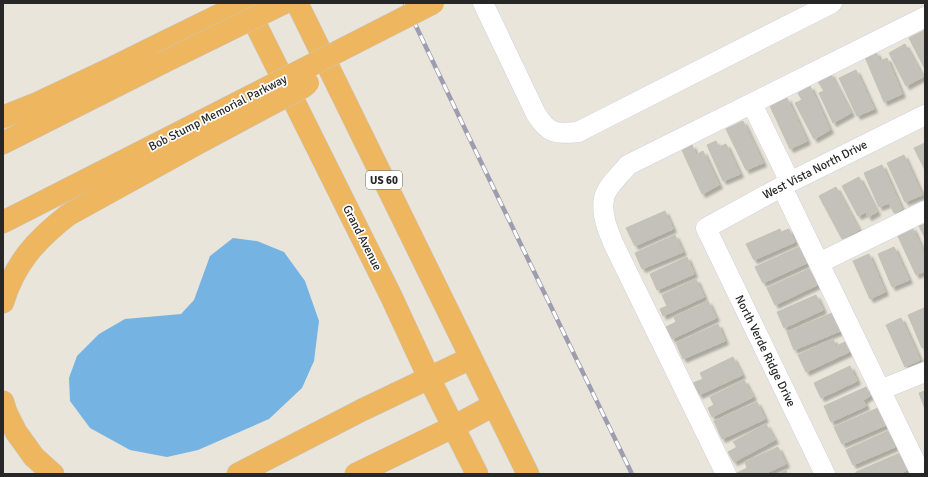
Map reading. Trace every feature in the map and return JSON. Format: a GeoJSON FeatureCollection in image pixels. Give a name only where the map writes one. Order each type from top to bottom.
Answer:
{"type":"FeatureCollection","features":[{"type":"Feature","properties":{"kind":"highway"},"geometry":{"type":"LineString","coordinates":[[3,143],[158,55],[244,3]]}},
{"type":"Feature","properties":{"kind":"highway","name":"Grand Avenue"},"geometry":{"type":"LineString","coordinates":[[244,3],[391,296],[429,378],[477,474]]}},
{"type":"Feature","properties":{"kind":"highway"},"geometry":{"type":"LineString","coordinates":[[3,117],[38,103],[112,68],[158,55],[284,3]]}},
{"type":"Feature","properties":{"kind":"highway","name":"US 60"},"geometry":{"type":"LineString","coordinates":[[297,3],[528,474]]}},
{"type":"Feature","properties":{"kind":"highway","name":"Bob Stump Memorial Parkway"},"geometry":{"type":"LineString","coordinates":[[3,222],[198,133],[434,3]]}},
{"type":"Feature","properties":{"kind":"highway"},"geometry":{"type":"LineString","coordinates":[[3,302],[16,271],[27,253],[53,226],[198,133]]}},
{"type":"Feature","properties":{"kind":"highway"},"geometry":{"type":"LineString","coordinates":[[238,474],[362,410],[471,358]]}},
{"type":"Feature","properties":{"kind":"highway"},"geometry":{"type":"LineString","coordinates":[[3,402],[6,412],[16,432],[34,457],[53,474]]}},
{"type":"Feature","properties":{"kind":"highway"},"geometry":{"type":"LineString","coordinates":[[356,474],[453,427],[494,405]]}},
{"type":"Feature","properties":{"kind":"street"},"geometry":{"type":"LineString","coordinates":[[483,3],[536,114],[549,130],[565,133],[578,132],[832,3]]}},
{"type":"Feature","properties":{"kind":"street"},"geometry":{"type":"LineString","coordinates":[[726,474],[614,245],[607,227],[604,213],[604,198],[611,185],[628,166],[925,17]]}},
{"type":"Feature","properties":{"kind":"street"},"geometry":{"type":"LineString","coordinates":[[752,104],[819,263],[921,474]]}},
{"type":"Feature","properties":{"kind":"street","name":"West Vista North Drive"},"geometry":{"type":"LineString","coordinates":[[706,228],[786,184],[925,115]]}},
{"type":"Feature","properties":{"kind":"street"},"geometry":{"type":"LineString","coordinates":[[819,263],[925,211]]}},
{"type":"Feature","properties":{"kind":"street","name":"North Verde Ridge Drive"},"geometry":{"type":"LineString","coordinates":[[706,228],[825,474]]}},
{"type":"Feature","properties":{"kind":"street"},"geometry":{"type":"LineString","coordinates":[[880,390],[925,372]]}},
{"type":"Feature","properties":{"kind":"water"},"geometry":{"type":"Polygon","coordinates":[[[233,238],[257,241],[284,252],[305,281],[319,321],[314,361],[302,388],[269,419],[198,450],[167,457],[130,450],[90,428],[70,401],[69,378],[77,356],[99,334],[125,319],[181,314],[194,300],[210,256],[233,238]]]}},
{"type":"Feature","properties":{"kind":"building"},"geometry":{"type":"Polygon","coordinates":[[[925,30],[925,69],[909,38],[925,30]]]}},
{"type":"Feature","properties":{"kind":"building"},"geometry":{"type":"Polygon","coordinates":[[[905,44],[923,77],[906,86],[889,53],[905,44]]]}},
{"type":"Feature","properties":{"kind":"building"},"geometry":{"type":"Polygon","coordinates":[[[876,52],[880,61],[887,58],[902,94],[884,102],[865,57],[876,52]]]}},
{"type":"Feature","properties":{"kind":"building"},"geometry":{"type":"Polygon","coordinates":[[[856,70],[874,109],[857,116],[839,78],[856,70]]]}},
{"type":"Feature","properties":{"kind":"building"},"geometry":{"type":"Polygon","coordinates":[[[830,73],[851,113],[833,123],[819,93],[824,91],[817,80],[830,73]]]}},
{"type":"Feature","properties":{"kind":"building"},"geometry":{"type":"Polygon","coordinates":[[[810,86],[830,130],[814,139],[795,103],[802,100],[798,93],[810,86]]]}},
{"type":"Feature","properties":{"kind":"building"},"geometry":{"type":"Polygon","coordinates":[[[787,98],[807,141],[790,149],[770,106],[787,98]]]}},
{"type":"Feature","properties":{"kind":"building"},"geometry":{"type":"Polygon","coordinates":[[[743,121],[763,163],[746,170],[726,129],[743,121]]]}},
{"type":"Feature","properties":{"kind":"building"},"geometry":{"type":"Polygon","coordinates":[[[716,141],[719,147],[726,144],[740,174],[723,181],[707,145],[716,141]]]}},
{"type":"Feature","properties":{"kind":"building"},"geometry":{"type":"Polygon","coordinates":[[[925,143],[925,170],[914,148],[925,143]]]}},
{"type":"Feature","properties":{"kind":"building"},"geometry":{"type":"Polygon","coordinates":[[[692,145],[696,155],[703,151],[719,185],[702,194],[682,150],[692,145]]]}},
{"type":"Feature","properties":{"kind":"building"},"geometry":{"type":"Polygon","coordinates":[[[904,155],[922,195],[905,202],[887,163],[904,155]]]}},
{"type":"Feature","properties":{"kind":"building"},"geometry":{"type":"Polygon","coordinates":[[[882,165],[902,209],[894,213],[889,203],[879,207],[864,173],[882,165]]]}},
{"type":"Feature","properties":{"kind":"building"},"geometry":{"type":"Polygon","coordinates":[[[859,177],[877,212],[868,217],[866,212],[858,216],[842,186],[859,177]]]}},
{"type":"Feature","properties":{"kind":"building"},"geometry":{"type":"Polygon","coordinates":[[[836,187],[859,230],[842,239],[819,196],[836,187]]]}},
{"type":"Feature","properties":{"kind":"building"},"geometry":{"type":"Polygon","coordinates":[[[665,211],[673,229],[635,246],[626,228],[665,211]]]}},
{"type":"Feature","properties":{"kind":"building"},"geometry":{"type":"Polygon","coordinates":[[[925,224],[925,238],[919,226],[925,224]]]}},
{"type":"Feature","properties":{"kind":"building"},"geometry":{"type":"Polygon","coordinates":[[[912,227],[925,255],[925,271],[916,275],[897,234],[912,227]]]}},
{"type":"Feature","properties":{"kind":"building"},"geometry":{"type":"Polygon","coordinates":[[[780,229],[781,232],[789,229],[795,242],[754,260],[746,244],[780,229]]]}},
{"type":"Feature","properties":{"kind":"building"},"geometry":{"type":"Polygon","coordinates":[[[675,235],[683,252],[642,269],[635,253],[675,235]]]}},
{"type":"Feature","properties":{"kind":"building"},"geometry":{"type":"Polygon","coordinates":[[[799,247],[807,263],[763,283],[755,267],[799,247]]]}},
{"type":"Feature","properties":{"kind":"building"},"geometry":{"type":"Polygon","coordinates":[[[894,247],[909,280],[892,287],[878,254],[894,247]]]}},
{"type":"Feature","properties":{"kind":"building"},"geometry":{"type":"Polygon","coordinates":[[[869,254],[885,292],[870,299],[853,261],[869,254]]]}},
{"type":"Feature","properties":{"kind":"building"},"geometry":{"type":"Polygon","coordinates":[[[687,257],[694,274],[657,290],[650,274],[687,257]]]}},
{"type":"Feature","properties":{"kind":"building"},"geometry":{"type":"Polygon","coordinates":[[[809,269],[817,285],[775,305],[767,288],[809,269]]]}},
{"type":"Feature","properties":{"kind":"building"},"geometry":{"type":"Polygon","coordinates":[[[696,279],[704,297],[663,316],[660,309],[667,306],[662,295],[696,279]]]}},
{"type":"Feature","properties":{"kind":"building"},"geometry":{"type":"Polygon","coordinates":[[[816,295],[823,310],[784,328],[777,312],[816,295]]]}},
{"type":"Feature","properties":{"kind":"building"},"geometry":{"type":"Polygon","coordinates":[[[708,301],[716,318],[672,339],[666,327],[676,322],[674,317],[708,301]]]}},
{"type":"Feature","properties":{"kind":"building"},"geometry":{"type":"Polygon","coordinates":[[[924,308],[925,347],[922,348],[908,315],[924,308]]]}},
{"type":"Feature","properties":{"kind":"building"},"geometry":{"type":"Polygon","coordinates":[[[832,313],[840,331],[794,350],[787,332],[832,313]]]}},
{"type":"Feature","properties":{"kind":"building"},"geometry":{"type":"Polygon","coordinates":[[[901,318],[920,360],[905,367],[886,325],[901,318]]]}},
{"type":"Feature","properties":{"kind":"building"},"geometry":{"type":"Polygon","coordinates":[[[718,324],[725,341],[683,359],[676,343],[718,324]]]}},
{"type":"Feature","properties":{"kind":"building"},"geometry":{"type":"Polygon","coordinates":[[[833,339],[836,346],[845,342],[849,352],[806,372],[798,355],[833,339]]]}},
{"type":"Feature","properties":{"kind":"building"},"geometry":{"type":"Polygon","coordinates":[[[733,357],[742,375],[699,395],[693,383],[703,379],[700,373],[733,357]]]}},
{"type":"Feature","properties":{"kind":"building"},"geometry":{"type":"Polygon","coordinates":[[[850,366],[857,381],[821,398],[814,383],[850,366]]]}},
{"type":"Feature","properties":{"kind":"building"},"geometry":{"type":"Polygon","coordinates":[[[744,380],[753,397],[712,417],[708,408],[714,405],[710,397],[744,380]]]}},
{"type":"Feature","properties":{"kind":"building"},"geometry":{"type":"Polygon","coordinates":[[[866,387],[870,396],[863,400],[866,406],[831,422],[824,406],[866,387]]]}},
{"type":"Feature","properties":{"kind":"building"},"geometry":{"type":"Polygon","coordinates":[[[925,391],[925,409],[919,393],[925,391]]]}},
{"type":"Feature","properties":{"kind":"building"},"geometry":{"type":"Polygon","coordinates":[[[757,402],[765,419],[722,439],[714,421],[757,402]]]}},
{"type":"Feature","properties":{"kind":"building"},"geometry":{"type":"Polygon","coordinates":[[[878,408],[886,425],[842,444],[834,427],[878,408]]]}},
{"type":"Feature","properties":{"kind":"building"},"geometry":{"type":"Polygon","coordinates":[[[766,424],[775,440],[734,462],[728,452],[737,447],[733,442],[766,424]]]}},
{"type":"Feature","properties":{"kind":"building"},"geometry":{"type":"Polygon","coordinates":[[[888,431],[895,447],[853,465],[846,450],[888,431]]]}},
{"type":"Feature","properties":{"kind":"building"},"geometry":{"type":"Polygon","coordinates":[[[778,447],[786,464],[764,474],[737,473],[747,468],[745,462],[778,447]]]}},
{"type":"Feature","properties":{"kind":"building"},"geometry":{"type":"Polygon","coordinates":[[[900,453],[907,470],[899,474],[856,474],[856,472],[900,453]]]}},
{"type":"Feature","properties":{"kind":"building"},"geometry":{"type":"Polygon","coordinates":[[[786,470],[787,474],[779,474],[786,470]]]}},
{"type":"Feature","properties":{"kind":"railway"},"geometry":{"type":"LineString","coordinates":[[405,3],[632,474]]}}]}
